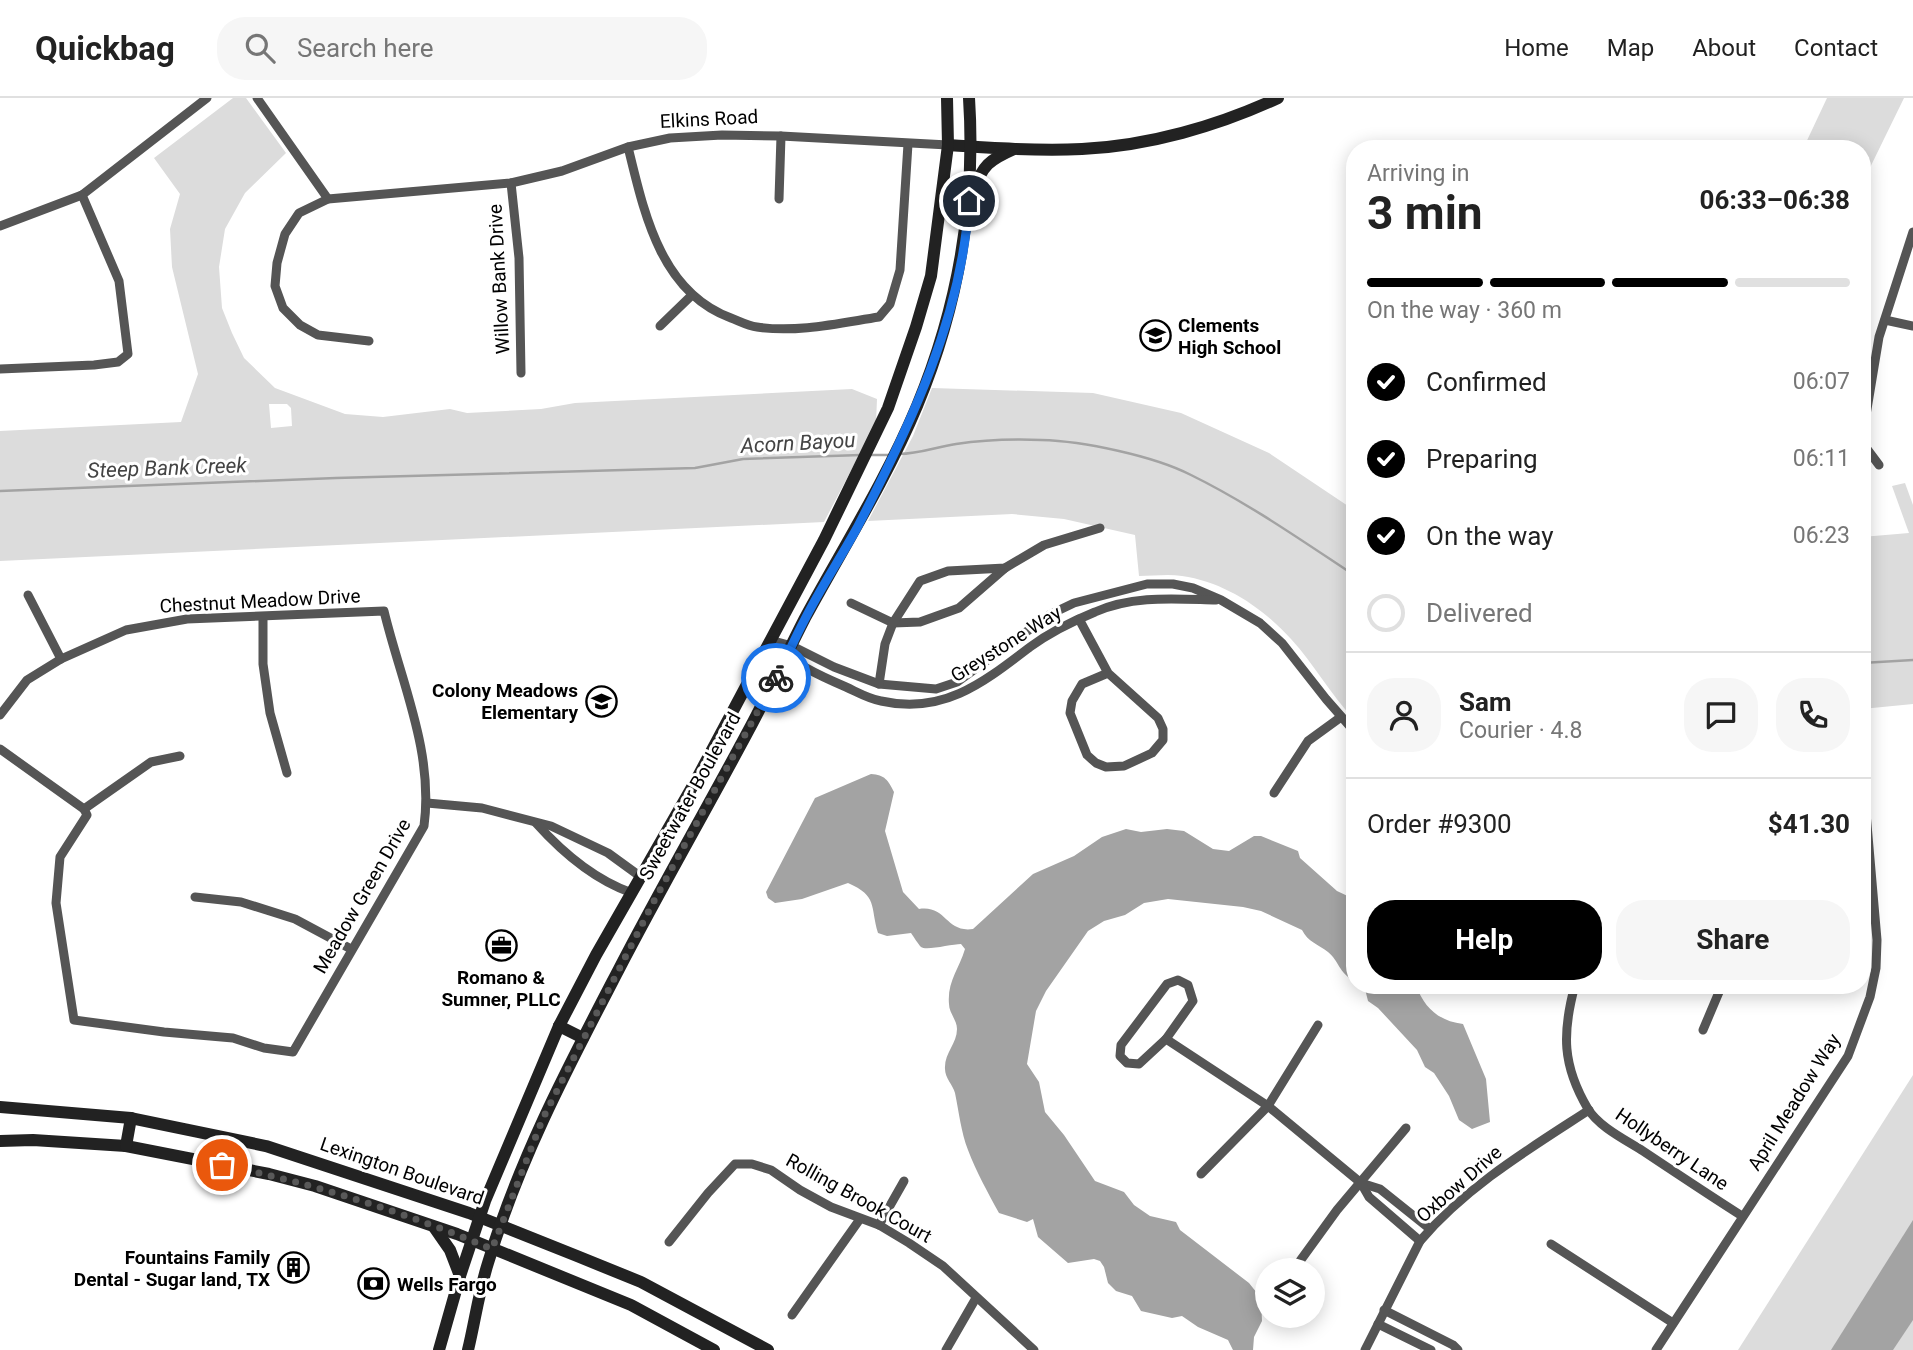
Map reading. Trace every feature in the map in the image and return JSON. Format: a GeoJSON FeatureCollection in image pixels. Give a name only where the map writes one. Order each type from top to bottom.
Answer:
{"type":"FeatureCollection","features":[{"type":"Feature","properties":{"kind":"main road","name":"Sweetwater Boulevard"},"geometry":{"type":"LineString","coordinates":[[439,1350],[480,1217],[559,1026],[695,782],[842,502],[888,408],[931,276],[948,145],[947,98]]}},
{"type":"Feature","properties":{"kind":"main road","name":"Sweetwater Boulevard"},"geometry":{"type":"LineString","coordinates":[[468,1350],[492,1249],[543,1118],[657,896],[870,500],[916,409],[940,345],[957,277],[969,201],[972,146],[969,98]]}},
{"type":"Feature","properties":{"kind":"main road","name":"Elkins Road"},"geometry":{"type":"LineString","coordinates":[[948,145],[1082,149],[1143,141],[1224,120],[1278,98]]}},
{"type":"Feature","properties":{"kind":"main road"},"geometry":{"type":"LineString","coordinates":[[969,201],[985,166],[994,158],[1017,148]]}},
{"type":"Feature","properties":{"kind":"main road"},"geometry":{"type":"LineString","coordinates":[[641,877],[657,896]]}},
{"type":"Feature","properties":{"kind":"main road"},"geometry":{"type":"LineString","coordinates":[[632,893],[657,896]]}},
{"type":"Feature","properties":{"kind":"main road"},"geometry":{"type":"LineString","coordinates":[[559,1026],[583,1038]]}},
{"type":"Feature","properties":{"kind":"main road","name":"Lexington Boulevard"},"geometry":{"type":"LineString","coordinates":[[0,1107],[131,1118],[266,1146],[358,1175],[480,1217],[641,1282],[768,1350]]}},
{"type":"Feature","properties":{"kind":"main road"},"geometry":{"type":"LineString","coordinates":[[126,1146],[131,1118]]}},
{"type":"Feature","properties":{"kind":"main road"},"geometry":{"type":"LineString","coordinates":[[0,1141],[33,1140],[126,1146],[269,1174],[472,1241],[631,1305],[714,1350]]}},
{"type":"Feature","properties":{"kind":"main road"},"geometry":{"type":"LineString","coordinates":[[351,1199],[358,1175]]}},
{"type":"Feature","properties":{"kind":"main road"},"geometry":{"type":"LineString","coordinates":[[433,1227],[450,1250],[460,1276]]}},
{"type":"Feature","properties":{"kind":"main road"},"geometry":{"type":"LineString","coordinates":[[631,1305],[641,1282]]}},
{"type":"Feature","properties":{"kind":"street"},"geometry":{"type":"LineString","coordinates":[[0,226],[82,195],[206,98]]}},
{"type":"Feature","properties":{"kind":"street"},"geometry":{"type":"LineString","coordinates":[[257,98],[328,199]]}},
{"type":"Feature","properties":{"kind":"street"},"geometry":{"type":"LineString","coordinates":[[779,199],[781,135]]}},
{"type":"Feature","properties":{"kind":"street","name":"Elkins Road"},"geometry":{"type":"LineString","coordinates":[[369,341],[318,335],[300,325],[283,308],[275,286],[277,263],[285,234],[299,213],[328,199],[511,183],[562,171],[628,147],[670,138],[781,135],[948,145]]}},
{"type":"Feature","properties":{"kind":"street"},"geometry":{"type":"LineString","coordinates":[[628,147],[646,217],[666,263],[692,295],[718,313],[755,327],[789,328],[827,326],[880,317],[890,304],[900,270],[908,144]]}},
{"type":"Feature","properties":{"kind":"street","name":"Willow Bank Drive"},"geometry":{"type":"LineString","coordinates":[[511,183],[519,258],[522,373]]}},
{"type":"Feature","properties":{"kind":"street"},"geometry":{"type":"LineString","coordinates":[[0,369],[94,365],[118,362],[128,354],[119,281],[82,195]]}},
{"type":"Feature","properties":{"kind":"street"},"geometry":{"type":"LineString","coordinates":[[1871,380],[1885,320],[1913,232]]}},
{"type":"Feature","properties":{"kind":"street"},"geometry":{"type":"LineString","coordinates":[[660,326],[692,295]]}},
{"type":"Feature","properties":{"kind":"street"},"geometry":{"type":"LineString","coordinates":[[1885,320],[1913,326]]}},
{"type":"Feature","properties":{"kind":"street"},"geometry":{"type":"LineString","coordinates":[[1871,454],[1879,465]]}},
{"type":"Feature","properties":{"kind":"street"},"geometry":{"type":"LineString","coordinates":[[852,603],[893,623],[920,622],[959,608],[1006,568],[1044,545],[1100,527]]}},
{"type":"Feature","properties":{"kind":"street"},"geometry":{"type":"LineString","coordinates":[[879,684],[885,644],[893,623],[920,581],[948,571],[1006,568]]}},
{"type":"Feature","properties":{"kind":"street"},"geometry":{"type":"LineString","coordinates":[[1147,584],[1149,599]]}},
{"type":"Feature","properties":{"kind":"street","name":"Greystone Way"},"geometry":{"type":"LineString","coordinates":[[789,652],[879,684],[936,689],[957,682],[1051,614],[1074,603],[1147,584],[1173,584],[1194,588],[1253,618],[1282,643],[1346,722]]}},
{"type":"Feature","properties":{"kind":"street"},"geometry":{"type":"LineString","coordinates":[[28,596],[61,659]]}},
{"type":"Feature","properties":{"kind":"street","name":"Greystone Way"},"geometry":{"type":"LineString","coordinates":[[770,640],[824,678],[878,701],[902,704],[947,700],[983,682],[1061,628],[1111,606],[1149,599],[1221,600]]}},
{"type":"Feature","properties":{"kind":"street","name":"Chestnut Meadow Drive"},"geometry":{"type":"LineString","coordinates":[[0,715],[27,680],[61,659],[126,630],[187,619],[384,611]]}},
{"type":"Feature","properties":{"kind":"street","name":"Meadow Green Drive"},"geometry":{"type":"LineString","coordinates":[[85,809],[87,815],[60,857],[55,903],[74,1020],[233,1038],[293,1052],[424,826],[427,803],[420,737],[384,611]]}},
{"type":"Feature","properties":{"kind":"street"},"geometry":{"type":"LineString","coordinates":[[263,617],[263,664],[270,713],[287,773]]}},
{"type":"Feature","properties":{"kind":"street"},"geometry":{"type":"LineString","coordinates":[[1079,619],[1108,673],[1158,718],[1163,729],[1163,740],[1152,753],[1124,766],[1106,767],[1096,764],[1087,755],[1070,713],[1072,701],[1082,684],[1108,673]]}},
{"type":"Feature","properties":{"kind":"street"},"geometry":{"type":"LineString","coordinates":[[1009,645],[1018,659]]}},
{"type":"Feature","properties":{"kind":"street"},"geometry":{"type":"LineString","coordinates":[[1274,793],[1308,741],[1341,717]]}},
{"type":"Feature","properties":{"kind":"street"},"geometry":{"type":"LineString","coordinates":[[0,749],[85,809],[151,762],[180,756]]}},
{"type":"Feature","properties":{"kind":"street"},"geometry":{"type":"LineString","coordinates":[[427,803],[482,808],[551,826],[608,853],[641,877]]}},
{"type":"Feature","properties":{"kind":"street"},"geometry":{"type":"LineString","coordinates":[[536,823],[553,842],[583,866],[620,889],[632,893]]}},
{"type":"Feature","properties":{"kind":"street","name":"April Meadow Way"},"geometry":{"type":"LineString","coordinates":[[1871,871],[1877,940],[1876,968],[1871,993]]}},
{"type":"Feature","properties":{"kind":"street"},"geometry":{"type":"LineString","coordinates":[[195,897],[242,902],[295,919],[352,949]]}},
{"type":"Feature","properties":{"kind":"street"},"geometry":{"type":"LineString","coordinates":[[1178,980],[1188,985],[1193,1001],[1166,1039],[1139,1064],[1127,1063],[1120,1056],[1121,1045],[1128,1035],[1167,984],[1178,980]]}},
{"type":"Feature","properties":{"kind":"street","name":"Hollyberry Lane"},"geometry":{"type":"LineString","coordinates":[[1573,994],[1565,1038],[1569,1066],[1589,1110],[1613,1131],[1742,1216]]}},
{"type":"Feature","properties":{"kind":"street"},"geometry":{"type":"LineString","coordinates":[[1703,1030],[1718,994]]}},
{"type":"Feature","properties":{"kind":"street","name":"April Meadow Way"},"geometry":{"type":"LineString","coordinates":[[1656,1350],[1848,1056],[1871,994]]}},
{"type":"Feature","properties":{"kind":"street"},"geometry":{"type":"LineString","coordinates":[[1201,1174],[1268,1106],[1318,1025]]}},
{"type":"Feature","properties":{"kind":"street"},"geometry":{"type":"LineString","coordinates":[[1166,1039],[1268,1106],[1361,1183],[1369,1197],[1420,1241]]}},
{"type":"Feature","properties":{"kind":"street","name":"Oxbow Drive"},"geometry":{"type":"LineString","coordinates":[[1365,1350],[1420,1241],[1430,1229],[1497,1169],[1589,1110]]}},
{"type":"Feature","properties":{"kind":"street"},"geometry":{"type":"LineString","coordinates":[[1302,1258],[1337,1210],[1406,1128]]}},
{"type":"Feature","properties":{"kind":"street","name":"Rolling Brook Court"},"geometry":{"type":"LineString","coordinates":[[669,1242],[735,1164],[752,1164],[771,1170],[800,1190],[860,1219],[879,1225],[943,1266],[1034,1350]]}},
{"type":"Feature","properties":{"kind":"street"},"geometry":{"type":"LineString","coordinates":[[879,1225],[904,1181]]}},
{"type":"Feature","properties":{"kind":"street"},"geometry":{"type":"LineString","coordinates":[[1361,1183],[1380,1189],[1430,1229]]}},
{"type":"Feature","properties":{"kind":"street"},"geometry":{"type":"LineString","coordinates":[[792,1315],[860,1219]]}},
{"type":"Feature","properties":{"kind":"street"},"geometry":{"type":"LineString","coordinates":[[1551,1244],[1673,1323]]}},
{"type":"Feature","properties":{"kind":"street"},"geometry":{"type":"LineString","coordinates":[[946,1350],[976,1298]]}},
{"type":"Feature","properties":{"kind":"street"},"geometry":{"type":"LineString","coordinates":[[1384,1310],[1458,1350]]}},
{"type":"Feature","properties":{"kind":"street"},"geometry":{"type":"LineString","coordinates":[[1378,1324],[1431,1350]]}},
{"type":"Feature","properties":{"kind":"shaded area"},"geometry":{"type":"Polygon","coordinates":[[[233,98],[246,98],[286,153],[245,193],[225,229],[219,267],[222,308],[244,358],[275,388],[345,414],[383,417],[450,409],[467,413],[541,409],[575,403],[852,389],[877,399],[876,423],[824,522],[0,561],[0,431],[181,422],[198,374],[172,267],[170,229],[180,194],[154,158],[233,98]],[[269,404],[271,428],[292,426],[291,408],[287,404],[269,404]]]}},
{"type":"Feature","properties":{"kind":"shaded area"},"geometry":{"type":"Polygon","coordinates":[[[1827,98],[1904,98],[1871,166],[1871,140],[1807,140],[1827,98]]]}},
{"type":"Feature","properties":{"kind":"shaded area"},"geometry":{"type":"Polygon","coordinates":[[[932,388],[1093,393],[1181,413],[1269,453],[1346,505],[1346,710],[1291,639],[1255,607],[1227,590],[1198,579],[1177,575],[1139,576],[1135,535],[1064,519],[1012,514],[868,521],[913,436],[932,388]]]}},
{"type":"Feature","properties":{"kind":"shaded area"},"geometry":{"type":"Polygon","coordinates":[[[1905,483],[1913,505],[1913,704],[1871,708],[1871,536],[1909,533],[1892,486],[1905,483]]]}},
{"type":"Feature","properties":{"kind":"shaded area"},"geometry":{"type":"Polygon","coordinates":[[[871,774],[885,779],[894,792],[885,831],[903,892],[919,909],[935,911],[964,929],[973,929],[1033,874],[1074,856],[1102,837],[1126,829],[1141,832],[1167,829],[1184,831],[1213,849],[1229,851],[1254,836],[1261,836],[1298,851],[1300,858],[1337,891],[1346,895],[1346,975],[1332,956],[1310,940],[1302,930],[1261,911],[1168,899],[1144,903],[1125,915],[1104,921],[1088,931],[1046,991],[1036,1011],[1027,1064],[1039,1082],[1045,1112],[1095,1181],[1124,1192],[1134,1205],[1150,1216],[1176,1222],[1180,1230],[1249,1283],[1255,1290],[1255,1328],[1258,1328],[1254,1337],[1253,1350],[1233,1350],[1228,1340],[1198,1327],[1182,1316],[1172,1318],[1141,1311],[1132,1296],[1116,1291],[1108,1283],[1100,1261],[1094,1259],[1068,1263],[1038,1237],[1033,1219],[1027,1222],[999,1213],[968,1150],[955,1093],[945,1072],[946,1058],[955,1039],[957,1026],[949,1007],[949,996],[965,949],[961,944],[924,948],[911,933],[887,936],[878,933],[869,897],[848,883],[802,899],[775,903],[768,898],[766,892],[815,798],[871,774]]]}},
{"type":"Feature","properties":{"kind":"shaded area"},"geometry":{"type":"Polygon","coordinates":[[[1366,994],[1420,994],[1434,1012],[1447,1020],[1463,1024],[1486,1079],[1490,1122],[1472,1129],[1459,1120],[1449,1096],[1434,1073],[1425,1067],[1417,1050],[1378,1008],[1368,1001],[1366,994]]]}},
{"type":"Feature","properties":{"kind":"shaded area"},"geometry":{"type":"Polygon","coordinates":[[[1913,1075],[1913,1350],[1738,1350],[1913,1075]]]}},
{"type":"Feature","properties":{"kind":"shaded area"},"geometry":{"type":"Polygon","coordinates":[[[1913,1220],[1913,1320],[1893,1350],[1831,1350],[1913,1220]]]}},
{"type":"Feature","properties":{"kind":"waterway","name":"Acorn Bayou"},"geometry":{"type":"LineString","coordinates":[[899,454],[966,443],[1031,440],[1077,443],[1138,456],[1176,468],[1212,486],[1274,522],[1346,570]]}},
{"type":"Feature","properties":{"kind":"waterway","name":"Acorn Bayou"},"geometry":{"type":"LineString","coordinates":[[0,491],[695,468],[743,459],[861,455]]}},
{"type":"Feature","properties":{"kind":"waterway","name":"Acorn Bayou"},"geometry":{"type":"LineString","coordinates":[[871,455],[889,455]]}},
{"type":"Feature","properties":{"kind":"waterway","name":"Acorn Bayou"},"geometry":{"type":"LineString","coordinates":[[1871,662],[1913,660]]}},
{"type":"Feature","properties":{"kind":"way so far"},"geometry":{"type":"LineString","coordinates":[[222,1165],[315,1186],[457,1234],[492,1249],[543,1118],[654,901],[776,678]]}},
{"type":"Feature","properties":{"kind":"place","name":"Clements High School"},"geometry":{"type":"Point","coordinates":[1155,336]}},
{"type":"Feature","properties":{"kind":"place","name":"Colony Meadows Elementary"},"geometry":{"type":"Point","coordinates":[601,701]}},
{"type":"Feature","properties":{"kind":"place","name":"Romano & Sumner, PLLC"},"geometry":{"type":"Point","coordinates":[501,946]}},
{"type":"Feature","properties":{"kind":"place","name":"Fountains Family Dental - Sugar land, TX"},"geometry":{"type":"Point","coordinates":[293,1268]}},
{"type":"Feature","properties":{"kind":"place","name":"Wells Fargo"},"geometry":{"type":"Point","coordinates":[374,1284]}},
{"type":"Feature","properties":{"kind":"route"},"geometry":{"type":"LineString","coordinates":[[776,678],[916,409],[946,322],[964,242],[969,201]]}},
{"type":"Feature","properties":{"kind":"water label","name":"Steep Bank Creek"},"geometry":{"type":"Point","coordinates":[167,468]}}]}
